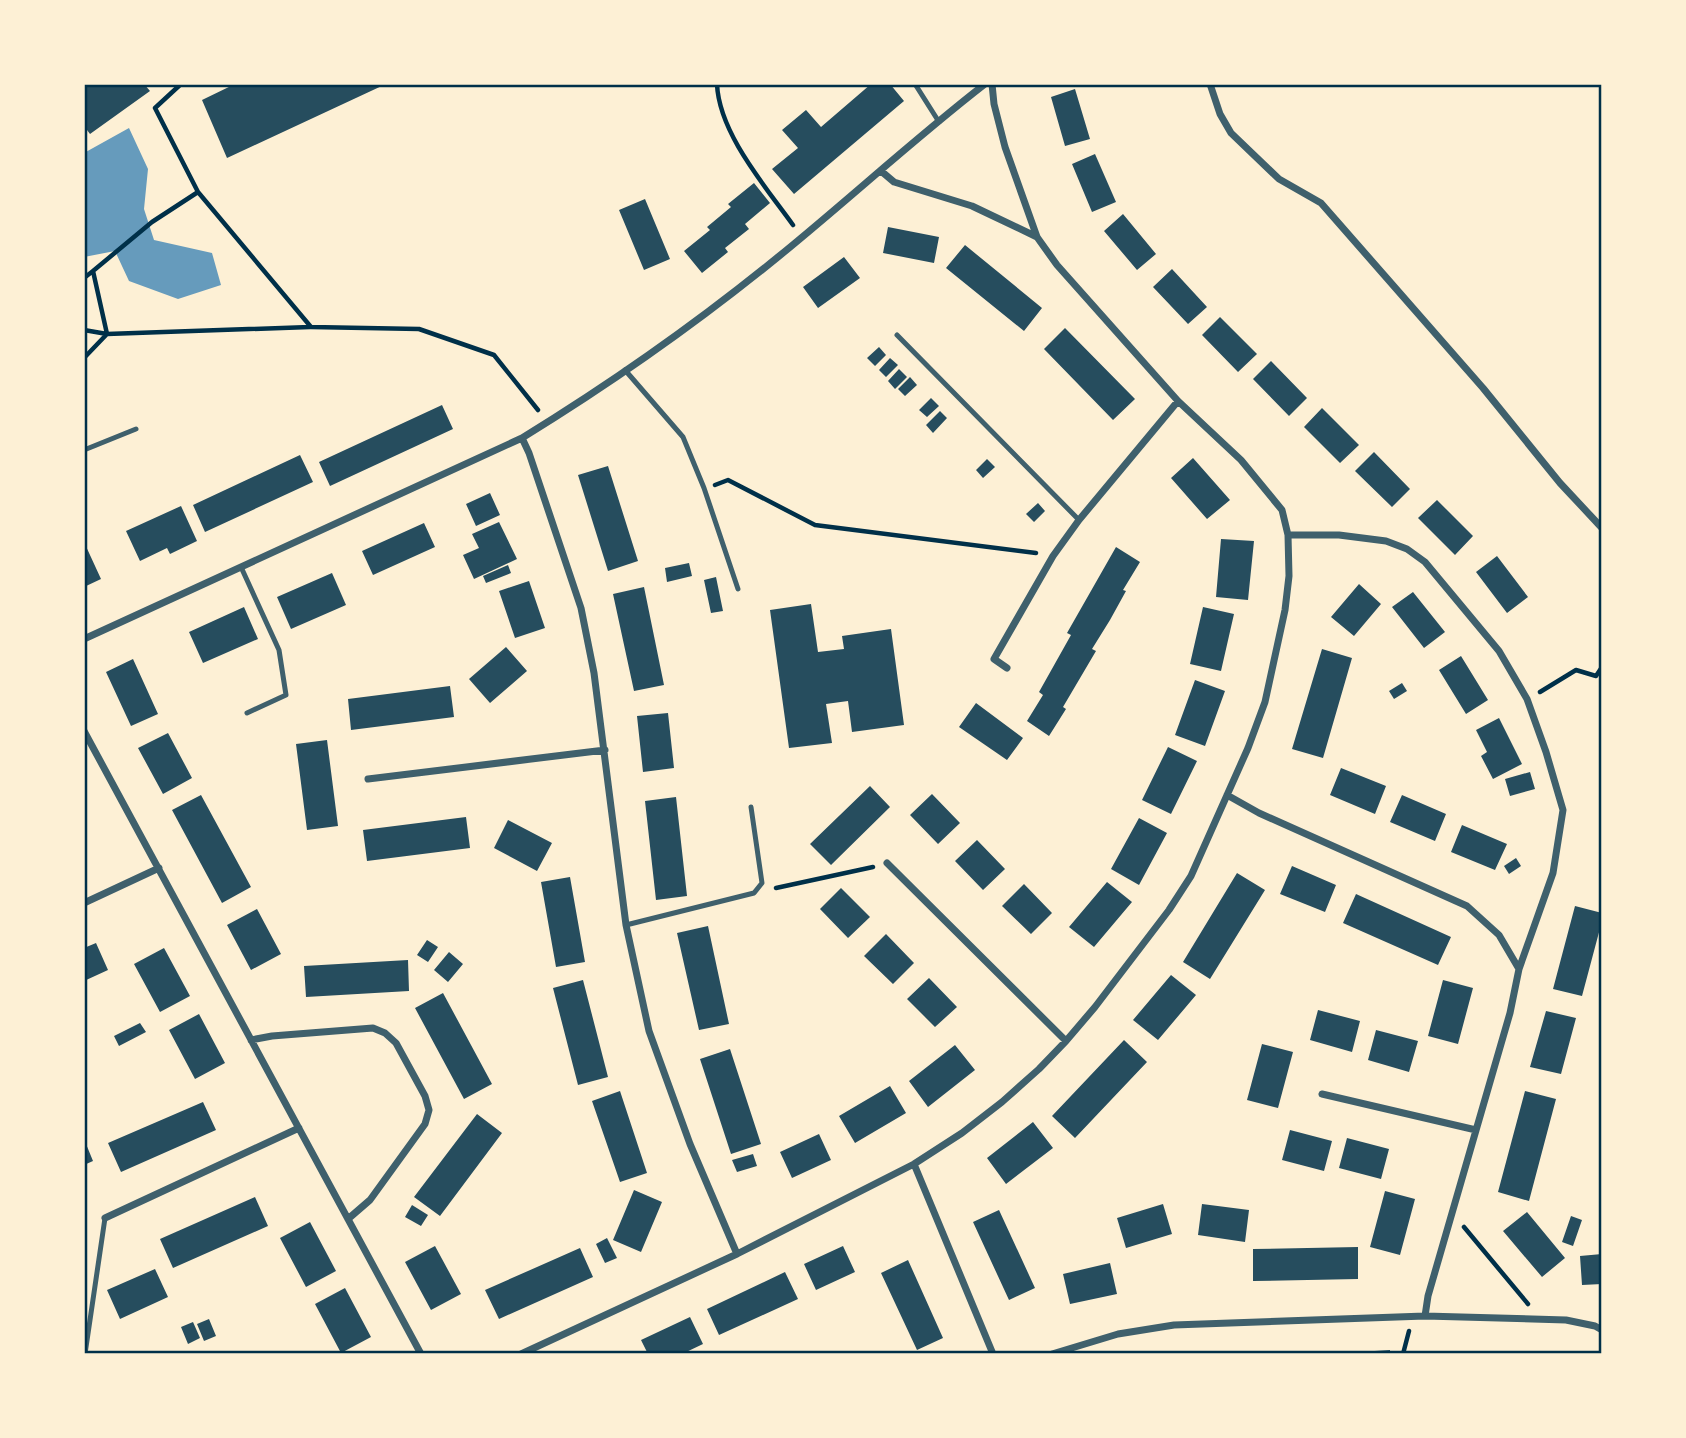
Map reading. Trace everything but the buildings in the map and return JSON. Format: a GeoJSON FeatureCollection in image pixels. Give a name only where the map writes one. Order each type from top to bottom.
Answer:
{"type":"FeatureCollection","features":[{"type":"Feature","properties":{"kind":"street"},"geometry":{"type":"LineString","coordinates":[[84,639],[522,438],[625,370],[697,318],[802,237],[985,84]]}},
{"type":"Feature","properties":{"kind":"street"},"geometry":{"type":"LineString","coordinates":[[521,1354],[737,1254],[914,1164],[962,1133],[1002,1102],[1066,1041],[1125,970],[1169,910],[1191,876],[1265,702],[1289,576],[1288,535],[1282,510],[1241,460],[1178,401],[1056,265],[1037,237],[1005,147],[992,84]]}},
{"type":"Feature","properties":{"kind":"street"},"geometry":{"type":"LineString","coordinates":[[1210,84],[1220,114],[1245,149],[1279,178],[1321,203],[1483,388],[1560,483],[1602,528]]}},
{"type":"Feature","properties":{"kind":"street"},"geometry":{"type":"LineString","coordinates":[[881,170],[894,182],[972,206],[1037,237]]}},
{"type":"Feature","properties":{"kind":"street"},"geometry":{"type":"LineString","coordinates":[[1007,667],[994,659],[1053,556],[1079,520],[1178,401]]}},
{"type":"Feature","properties":{"kind":"street"},"geometry":{"type":"LineString","coordinates":[[522,438],[581,608],[605,750],[625,925],[649,1031],[669,1090],[737,1254]]}},
{"type":"Feature","properties":{"kind":"street"},"geometry":{"type":"LineString","coordinates":[[1288,535],[1339,535],[1386,541],[1407,549],[1425,562],[1499,651],[1527,699],[1563,810],[1553,873],[1519,969],[1510,1013],[1428,1296],[1426,1316]]}},
{"type":"Feature","properties":{"kind":"street"},"geometry":{"type":"LineString","coordinates":[[84,731],[421,1354]]}},
{"type":"Feature","properties":{"kind":"street"},"geometry":{"type":"LineString","coordinates":[[368,779],[605,750]]}},
{"type":"Feature","properties":{"kind":"street"},"geometry":{"type":"LineString","coordinates":[[1227,795],[1259,813],[1467,906],[1499,935],[1519,969]]}},
{"type":"Feature","properties":{"kind":"street"},"geometry":{"type":"LineString","coordinates":[[887,863],[1066,1041]]}},
{"type":"Feature","properties":{"kind":"street"},"geometry":{"type":"LineString","coordinates":[[84,903],[159,868]]}},
{"type":"Feature","properties":{"kind":"street"},"geometry":{"type":"LineString","coordinates":[[251,1040],[373,1028],[385,1033],[396,1043],[425,1096],[429,1110],[425,1124],[370,1200],[348,1219]]}},
{"type":"Feature","properties":{"kind":"street"},"geometry":{"type":"LineString","coordinates":[[1322,1094],[1476,1130]]}},
{"type":"Feature","properties":{"kind":"street"},"geometry":{"type":"LineString","coordinates":[[105,1218],[299,1128]]}},
{"type":"Feature","properties":{"kind":"street"},"geometry":{"type":"LineString","coordinates":[[914,1164],[992,1354]]}},
{"type":"Feature","properties":{"kind":"street"},"geometry":{"type":"LineString","coordinates":[[1052,1354],[1118,1334],[1174,1325],[1426,1316],[1566,1320],[1602,1330]]}},
{"type":"Feature","properties":{"kind":"lane"},"geometry":{"type":"LineString","coordinates":[[915,84],[939,122]]}},
{"type":"Feature","properties":{"kind":"lane"},"geometry":{"type":"LineString","coordinates":[[897,335],[1079,520]]}},
{"type":"Feature","properties":{"kind":"lane"},"geometry":{"type":"LineString","coordinates":[[625,370],[682,437],[704,488],[738,589]]}},
{"type":"Feature","properties":{"kind":"lane"},"geometry":{"type":"LineString","coordinates":[[84,450],[136,429]]}},
{"type":"Feature","properties":{"kind":"lane"},"geometry":{"type":"LineString","coordinates":[[241,567],[279,650],[286,695],[247,713]]}},
{"type":"Feature","properties":{"kind":"lane"},"geometry":{"type":"LineString","coordinates":[[625,925],[754,893],[761,883],[751,807]]}},
{"type":"Feature","properties":{"kind":"lane"},"geometry":{"type":"LineString","coordinates":[[85,1354],[105,1218]]}},
{"type":"Feature","properties":{"kind":"path"},"geometry":{"type":"LineString","coordinates":[[181,84],[155,108],[198,192],[311,327]]}},
{"type":"Feature","properties":{"kind":"path"},"geometry":{"type":"LineString","coordinates":[[717,84],[726,121],[747,162],[802,237]]}},
{"type":"Feature","properties":{"kind":"path"},"geometry":{"type":"LineString","coordinates":[[84,278],[152,222],[198,192]]}},
{"type":"Feature","properties":{"kind":"path"},"geometry":{"type":"LineString","coordinates":[[93,271],[107,334]]}},
{"type":"Feature","properties":{"kind":"path"},"geometry":{"type":"LineString","coordinates":[[84,330],[107,334],[311,327],[419,329],[494,355],[536,406],[546,423]]}},
{"type":"Feature","properties":{"kind":"path"},"geometry":{"type":"LineString","coordinates":[[84,358],[107,334]]}},
{"type":"Feature","properties":{"kind":"path"},"geometry":{"type":"LineString","coordinates":[[704,488],[728,480],[815,525],[1053,556]]}},
{"type":"Feature","properties":{"kind":"path"},"geometry":{"type":"LineString","coordinates":[[1545,688],[1576,670],[1597,676],[1602,667]]}},
{"type":"Feature","properties":{"kind":"path"},"geometry":{"type":"LineString","coordinates":[[754,893],[887,863]]}},
{"type":"Feature","properties":{"kind":"path"},"geometry":{"type":"LineString","coordinates":[[1453,1213],[1541,1319]]}},
{"type":"Feature","properties":{"kind":"water"},"geometry":{"type":"Polygon","coordinates":[[[129,128],[148,169],[144,209],[154,240],[212,253],[221,285],[178,299],[129,281],[115,251],[84,257],[84,153],[129,128]]]}}]}
